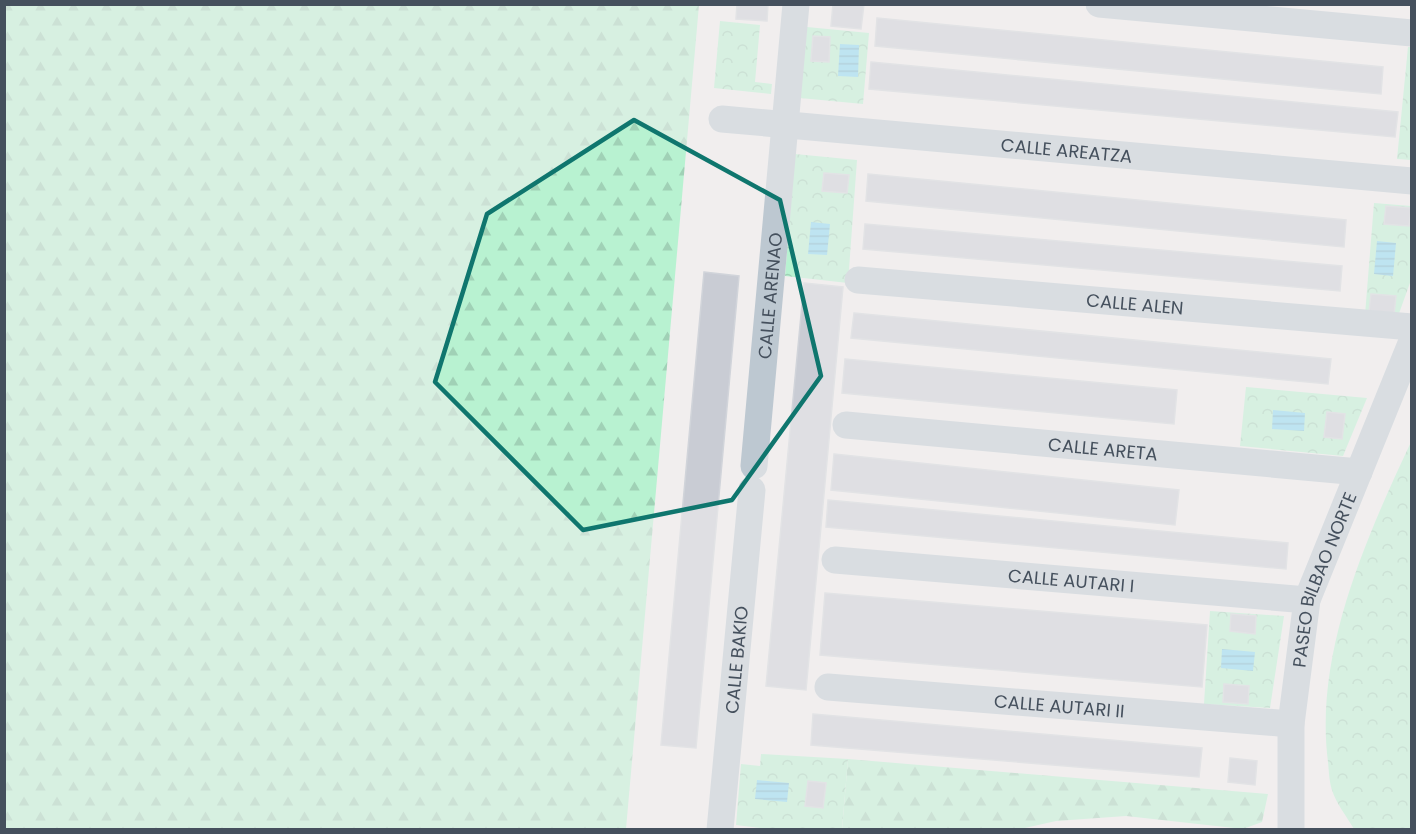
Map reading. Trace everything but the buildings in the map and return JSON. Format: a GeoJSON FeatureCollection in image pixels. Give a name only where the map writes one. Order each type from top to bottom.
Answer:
{"type":"FeatureCollection","features":[{"type":"Feature","properties":{"kind":"street","name":"CALLE ARENAO"},"geometry":{"type":"LineString","coordinates":[[753,478],[796,4]]}},
{"type":"Feature","properties":{"kind":"street"},"geometry":{"type":"LineString","coordinates":[[1100,4],[1412,33]]}},
{"type":"Feature","properties":{"kind":"street","name":"CALLE AREATZA"},"geometry":{"type":"LineString","coordinates":[[722,119],[1412,181]]}},
{"type":"Feature","properties":{"kind":"street","name":"CALLE ALEN"},"geometry":{"type":"LineString","coordinates":[[858,280],[1412,327]]}},
{"type":"Feature","properties":{"kind":"street","name":"PASEO BILBAO NORTE"},"geometry":{"type":"LineString","coordinates":[[1291,830],[1291,724],[1307,600],[1412,341]]}},
{"type":"Feature","properties":{"kind":"street","name":"CALLE ARETA"},"geometry":{"type":"LineString","coordinates":[[846,425],[1359,472]]}},
{"type":"Feature","properties":{"kind":"street","name":"CALLE BAKIO"},"geometry":{"type":"LineString","coordinates":[[720,830],[753,478]]}},
{"type":"Feature","properties":{"kind":"street","name":"CALLE AUTARI I"},"geometry":{"type":"LineString","coordinates":[[835,560],[1307,600]]}},
{"type":"Feature","properties":{"kind":"street","name":"CALLE AUTARI II"},"geometry":{"type":"LineString","coordinates":[[828,687],[1291,724]]}},
{"type":"Feature","properties":{"kind":"highlighted area"},"geometry":{"type":"Polygon","coordinates":[[[634,120],[780,200],[821,376],[732,500],[583,530],[435,382],[487,214],[634,120]]]}},
{"type":"Feature","properties":{"kind":"green space"},"geometry":{"type":"Polygon","coordinates":[[[5,4],[699,5],[626,829],[5,829],[5,4]]]}},
{"type":"Feature","properties":{"kind":"green space"},"geometry":{"type":"Polygon","coordinates":[[[720,21],[760,25],[755,82],[772,84],[771,94],[714,88],[720,21]]]}},
{"type":"Feature","properties":{"kind":"green space"},"geometry":{"type":"Polygon","coordinates":[[[807,27],[869,33],[863,104],[800,98],[807,27]]]}},
{"type":"Feature","properties":{"kind":"green space"},"geometry":{"type":"Polygon","coordinates":[[[1408,47],[1411,47],[1411,160],[1397,159],[1408,47]]]}},
{"type":"Feature","properties":{"kind":"green space"},"geometry":{"type":"Polygon","coordinates":[[[795,154],[857,160],[848,283],[785,276],[795,154]]]}},
{"type":"Feature","properties":{"kind":"green space"},"geometry":{"type":"Polygon","coordinates":[[[1374,203],[1411,206],[1411,280],[1397,319],[1365,315],[1374,203]]]}},
{"type":"Feature","properties":{"kind":"green space"},"geometry":{"type":"Polygon","coordinates":[[[1246,387],[1367,398],[1343,456],[1240,446],[1246,387]]]}},
{"type":"Feature","properties":{"kind":"green space"},"geometry":{"type":"Polygon","coordinates":[[[1411,442],[1411,829],[1354,829],[1336,800],[1330,783],[1326,721],[1329,680],[1336,639],[1361,557],[1411,442]]]}},
{"type":"Feature","properties":{"kind":"green space"},"geometry":{"type":"Polygon","coordinates":[[[1210,611],[1284,616],[1270,708],[1204,704],[1210,611]]]}},
{"type":"Feature","properties":{"kind":"green space"},"geometry":{"type":"Polygon","coordinates":[[[761,754],[848,759],[842,829],[775,830],[736,825],[741,764],[760,766],[761,754]]]}},
{"type":"Feature","properties":{"kind":"green space"},"geometry":{"type":"Polygon","coordinates":[[[848,759],[1268,794],[1262,822],[1243,829],[1126,816],[1056,821],[1016,830],[842,830],[848,759]]]}},
{"type":"Feature","properties":{"kind":"water"},"geometry":{"type":"Polygon","coordinates":[[[840,44],[859,45],[858,77],[838,76],[840,44]]]}},
{"type":"Feature","properties":{"kind":"water"},"geometry":{"type":"Polygon","coordinates":[[[811,222],[830,224],[827,255],[808,254],[811,222]]]}},
{"type":"Feature","properties":{"kind":"water"},"geometry":{"type":"Polygon","coordinates":[[[1377,241],[1396,243],[1393,276],[1374,274],[1377,241]]]}},
{"type":"Feature","properties":{"kind":"water"},"geometry":{"type":"Polygon","coordinates":[[[1273,410],[1305,413],[1304,431],[1272,429],[1273,410]]]}},
{"type":"Feature","properties":{"kind":"water"},"geometry":{"type":"Polygon","coordinates":[[[1222,649],[1255,652],[1253,671],[1221,668],[1222,649]]]}},
{"type":"Feature","properties":{"kind":"water"},"geometry":{"type":"Polygon","coordinates":[[[757,780],[789,783],[787,802],[755,799],[757,780]]]}}]}
